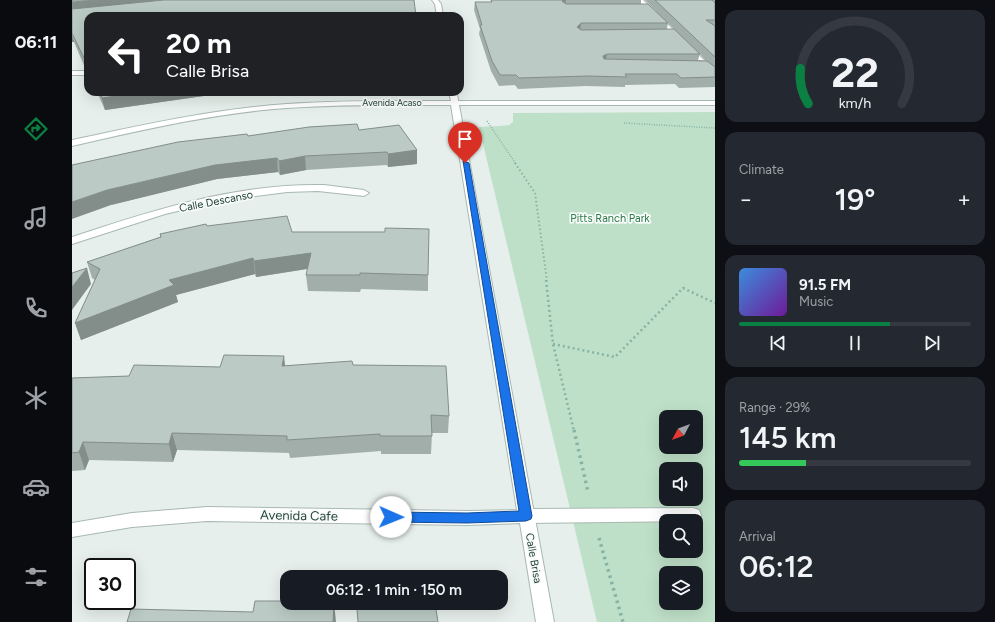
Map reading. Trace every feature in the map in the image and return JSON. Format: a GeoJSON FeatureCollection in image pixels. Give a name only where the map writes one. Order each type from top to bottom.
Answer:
{"type":"FeatureCollection","features":[{"type":"Feature","properties":{"kind":"street"},"geometry":{"type":"LineString","coordinates":[[435,0],[438,4],[439,12]]}},
{"type":"Feature","properties":{"kind":"street"},"geometry":{"type":"LineString","coordinates":[[640,0],[715,75]]}},
{"type":"Feature","properties":{"kind":"street"},"geometry":{"type":"LineString","coordinates":[[638,9],[650,9]]}},
{"type":"Feature","properties":{"kind":"street"},"geometry":{"type":"LineString","coordinates":[[664,35],[676,35]]}},
{"type":"Feature","properties":{"kind":"street"},"geometry":{"type":"LineString","coordinates":[[696,67],[707,67]]}},
{"type":"Feature","properties":{"kind":"street"},"geometry":{"type":"LineString","coordinates":[[72,73],[84,73]]}},
{"type":"Feature","properties":{"kind":"street","name":"Avenida Acaso"},"geometry":{"type":"LineString","coordinates":[[72,143],[176,120],[271,108],[350,103],[454,98],[715,103]]}},
{"type":"Feature","properties":{"kind":"street","name":"Calle Brisa"},"geometry":{"type":"LineString","coordinates":[[454,98],[545,622]]}},
{"type":"Feature","properties":{"kind":"street","name":"Calle Descanso"},"geometry":{"type":"LineString","coordinates":[[72,241],[157,214],[202,203],[259,192],[319,188],[364,193]]}},
{"type":"Feature","properties":{"kind":"street","name":"Avenida Cafe"},"geometry":{"type":"LineString","coordinates":[[72,530],[132,520],[207,514],[467,518],[659,515]]}},
{"type":"Feature","properties":{"kind":"path"},"geometry":{"type":"LineString","coordinates":[[487,117],[488,122],[535,193],[547,284],[552,344],[569,409],[593,515],[623,622]]}},
{"type":"Feature","properties":{"kind":"path"},"geometry":{"type":"LineString","coordinates":[[622,123],[715,128]]}},
{"type":"Feature","properties":{"kind":"path"},"geometry":{"type":"LineString","coordinates":[[552,344],[615,357],[683,288],[715,303]]}},
{"type":"Feature","properties":{"kind":"green space","name":"Pitts Ranch Park"},"geometry":{"type":"Polygon","coordinates":[[[715,112],[715,622],[597,622],[479,127],[509,125],[513,122],[513,113],[715,112]]]}},
{"type":"Feature","properties":{"kind":"building"},"geometry":{"type":"Polygon","coordinates":[[[72,0],[96,0],[72,2],[72,0]]]}},
{"type":"Feature","properties":{"kind":"building"},"geometry":{"type":"Polygon","coordinates":[[[164,0],[414,0],[416,12],[84,12],[84,58],[72,33],[72,9],[164,0]]]}},
{"type":"Feature","properties":{"kind":"building"},"geometry":{"type":"Polygon","coordinates":[[[491,0],[563,0],[562,1],[566,4],[648,4],[668,23],[581,23],[577,27],[581,30],[674,29],[700,54],[607,54],[603,56],[604,59],[707,61],[715,67],[715,77],[681,78],[677,74],[625,74],[627,77],[588,76],[519,78],[516,75],[500,75],[492,61],[480,25],[482,25],[475,2],[492,2],[491,0]]]}},
{"type":"Feature","properties":{"kind":"building"},"geometry":{"type":"Polygon","coordinates":[[[655,0],[712,0],[715,3],[715,20],[706,20],[715,26],[715,57],[655,0]]]}},
{"type":"Feature","properties":{"kind":"building"},"geometry":{"type":"Polygon","coordinates":[[[101,96],[116,96],[102,98],[101,96]]]}},
{"type":"Feature","properties":{"kind":"building"},"geometry":{"type":"Polygon","coordinates":[[[357,124],[359,130],[399,125],[417,150],[388,154],[387,152],[305,156],[279,161],[277,158],[215,165],[107,190],[72,202],[72,165],[178,142],[247,134],[248,136],[309,127],[357,124]]]}},
{"type":"Feature","properties":{"kind":"building"},"geometry":{"type":"Polygon","coordinates":[[[287,216],[292,232],[385,232],[385,228],[429,229],[428,275],[360,273],[360,275],[306,275],[311,253],[254,261],[253,258],[169,280],[174,285],[75,323],[100,269],[87,262],[161,237],[160,234],[206,224],[207,226],[287,216]]]}},
{"type":"Feature","properties":{"kind":"building"},"geometry":{"type":"Polygon","coordinates":[[[87,268],[72,287],[72,273],[87,268]]]}},
{"type":"Feature","properties":{"kind":"building"},"geometry":{"type":"Polygon","coordinates":[[[224,355],[284,356],[282,366],[352,361],[353,365],[446,366],[449,416],[431,415],[432,436],[380,436],[380,434],[287,440],[287,436],[172,433],[169,444],[83,442],[79,452],[72,453],[72,378],[129,376],[134,365],[220,367],[224,355]]]}},
{"type":"Feature","properties":{"kind":"building"},"geometry":{"type":"Polygon","coordinates":[[[255,601],[280,601],[280,610],[334,610],[333,622],[127,622],[131,610],[136,609],[253,612],[255,601]]]}},
{"type":"Feature","properties":{"kind":"building"},"geometry":{"type":"Polygon","coordinates":[[[357,610],[436,610],[438,622],[358,622],[357,610]]]}},
{"type":"Feature","properties":{"kind":"route"},"geometry":{"type":"LineString","coordinates":[[391,517],[467,518],[526,516],[465,163]]}}]}
